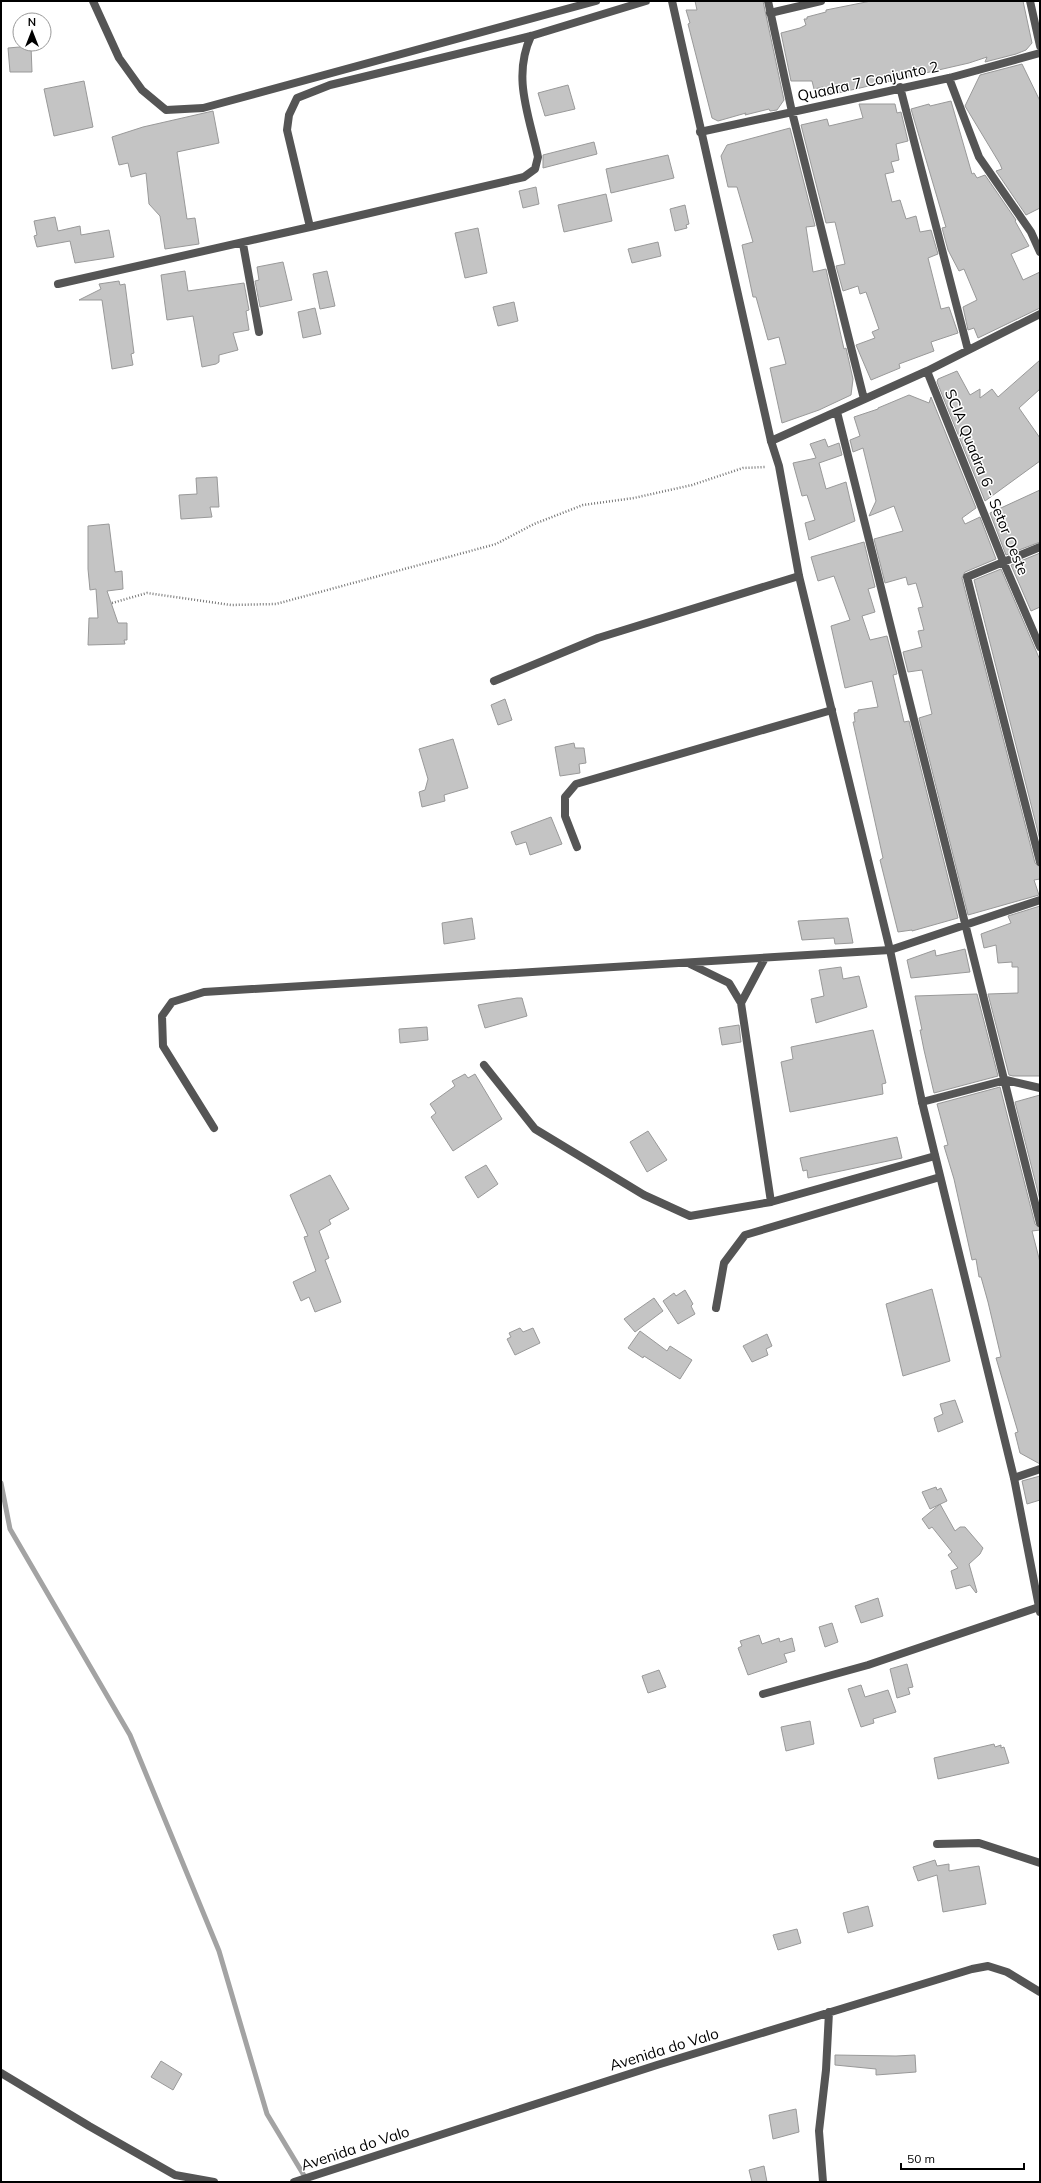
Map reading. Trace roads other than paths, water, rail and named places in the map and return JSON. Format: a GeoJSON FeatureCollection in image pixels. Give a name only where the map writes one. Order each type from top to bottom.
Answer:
{"type":"FeatureCollection","features":[{"type":"Feature","properties":{"kind":"street"},"geometry":{"type":"LineString","coordinates":[[93,1],[119,58],[142,90],[166,110],[203,108],[596,1]]}},
{"type":"Feature","properties":{"kind":"street"},"geometry":{"type":"LineString","coordinates":[[310,227],[287,130],[289,115],[297,98],[330,85],[531,36],[646,1]]}},
{"type":"Feature","properties":{"kind":"street"},"geometry":{"type":"LineString","coordinates":[[672,1],[700,132],[771,441],[779,466],[799,576],[890,950],[922,1102],[1014,1478],[1040,1610],[868,1665],[763,1694]]}},
{"type":"Feature","properties":{"kind":"street"},"geometry":{"type":"LineString","coordinates":[[768,1],[792,112],[864,399]]}},
{"type":"Feature","properties":{"kind":"street"},"geometry":{"type":"LineString","coordinates":[[770,13],[821,1]]}},
{"type":"Feature","properties":{"kind":"street"},"geometry":{"type":"LineString","coordinates":[[1030,1],[1040,46]]}},
{"type":"Feature","properties":{"kind":"street"},"geometry":{"type":"LineString","coordinates":[[58,284],[243,244],[524,177],[535,168],[538,157],[522,84],[522,63],[531,36]]}},
{"type":"Feature","properties":{"kind":"street","name":"Quadra 7 Conjunto 2"},"geometry":{"type":"LineString","coordinates":[[700,132],[900,87],[949,78],[1040,53]]}},
{"type":"Feature","properties":{"kind":"street"},"geometry":{"type":"LineString","coordinates":[[949,78],[979,157],[1031,232],[1040,252]]}},
{"type":"Feature","properties":{"kind":"street"},"geometry":{"type":"LineString","coordinates":[[900,87],[968,350]]}},
{"type":"Feature","properties":{"kind":"street"},"geometry":{"type":"LineString","coordinates":[[243,244],[259,332]]}},
{"type":"Feature","properties":{"kind":"street"},"geometry":{"type":"LineString","coordinates":[[771,441],[927,371],[1040,314]]}},
{"type":"Feature","properties":{"kind":"street","name":"SCIA Quadra 6 - Setor Oeste"},"geometry":{"type":"LineString","coordinates":[[927,371],[1003,562],[1038,637],[1040,647]]}},
{"type":"Feature","properties":{"kind":"street"},"geometry":{"type":"LineString","coordinates":[[837,412],[1006,1080],[1040,1223]]}},
{"type":"Feature","properties":{"kind":"street"},"geometry":{"type":"LineString","coordinates":[[1040,547],[967,576],[1040,862]]}},
{"type":"Feature","properties":{"kind":"street"},"geometry":{"type":"LineString","coordinates":[[494,681],[598,638],[799,576]]}},
{"type":"Feature","properties":{"kind":"street"},"geometry":{"type":"LineString","coordinates":[[577,847],[565,816],[565,797],[576,784],[832,710]]}},
{"type":"Feature","properties":{"kind":"street"},"geometry":{"type":"LineString","coordinates":[[214,1128],[163,1046],[162,1016],[172,1002],[204,992],[890,950],[1040,900]]}},
{"type":"Feature","properties":{"kind":"street"},"geometry":{"type":"LineString","coordinates":[[742,1003],[765,958]]}},
{"type":"Feature","properties":{"kind":"street"},"geometry":{"type":"LineString","coordinates":[[688,963],[729,983],[742,1003],[771,1202]]}},
{"type":"Feature","properties":{"kind":"street"},"geometry":{"type":"LineString","coordinates":[[484,1064],[535,1129],[644,1195],[690,1216],[771,1202],[935,1156]]}},
{"type":"Feature","properties":{"kind":"street"},"geometry":{"type":"LineString","coordinates":[[922,1102],[1006,1080],[1040,1088]]}},
{"type":"Feature","properties":{"kind":"street"},"geometry":{"type":"LineString","coordinates":[[716,1308],[724,1262],[745,1235],[940,1177]]}},
{"type":"Feature","properties":{"kind":"street"},"geometry":{"type":"LineString","coordinates":[[1014,1478],[1040,1469]]}},
{"type":"Feature","properties":{"kind":"street"},"geometry":{"type":"LineString","coordinates":[[937,1844],[979,1842],[1040,1863]]}},
{"type":"Feature","properties":{"kind":"street","name":"Avenida do Valo"},"geometry":{"type":"LineString","coordinates":[[294,2182],[657,2065],[972,1969],[988,1966],[1007,1972],[1040,1992]]}},
{"type":"Feature","properties":{"kind":"street"},"geometry":{"type":"LineString","coordinates":[[823,2182],[820,2131],[826,2070],[829,2012]]}},
{"type":"Feature","properties":{"kind":"street"},"geometry":{"type":"LineString","coordinates":[[1,2073],[89,2126],[175,2175],[214,2182]]}},
{"type":"Feature","properties":{"kind":"waterway"},"geometry":{"type":"LineString","coordinates":[[1,1483],[10,1529],[130,1735],[219,1951],[267,2114],[308,2182]]}}]}
